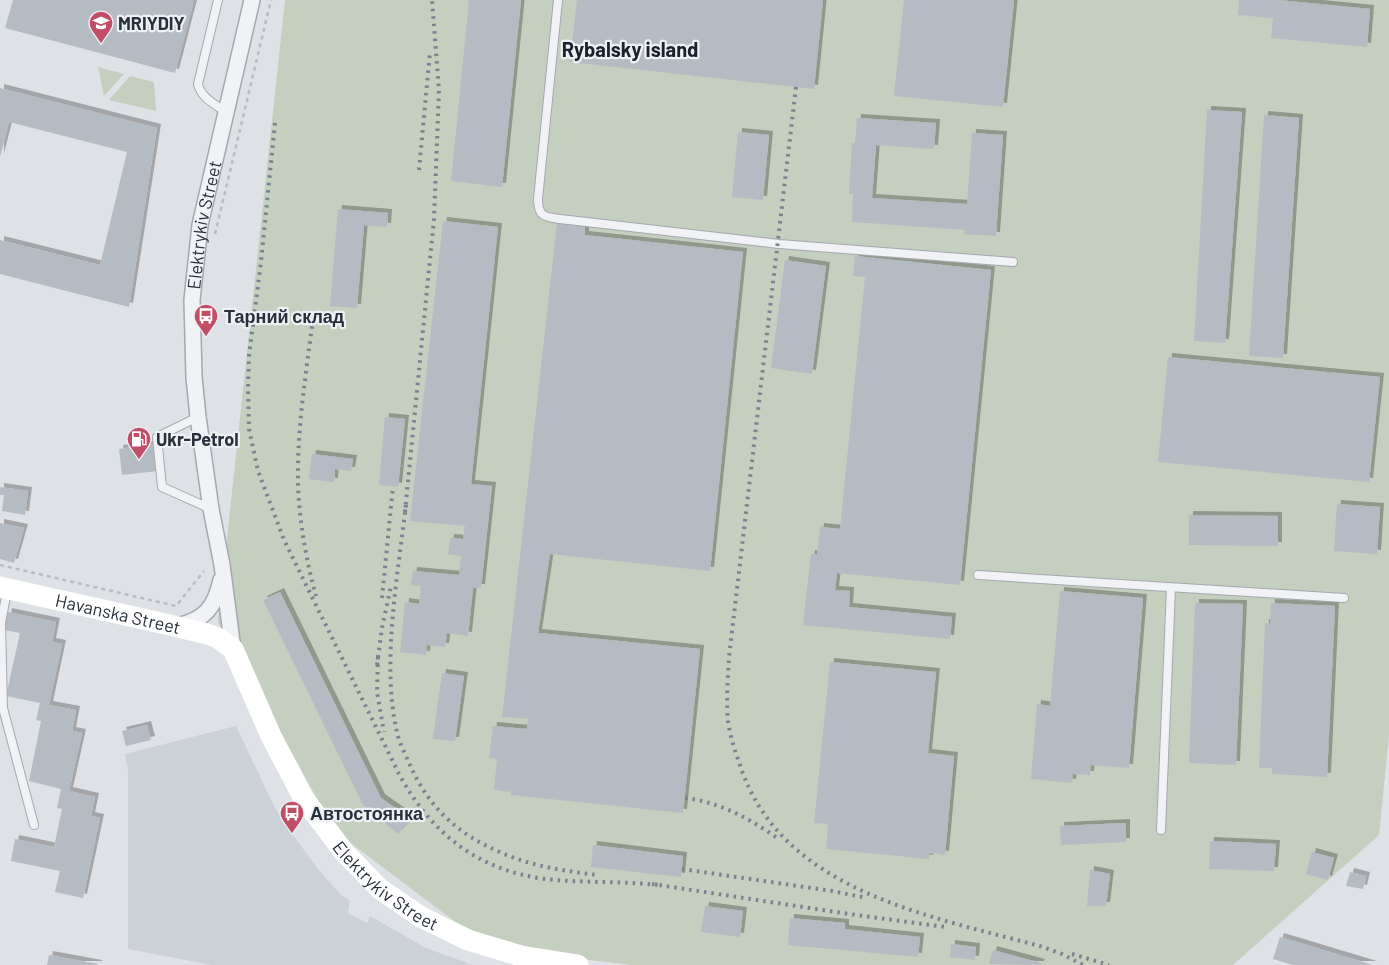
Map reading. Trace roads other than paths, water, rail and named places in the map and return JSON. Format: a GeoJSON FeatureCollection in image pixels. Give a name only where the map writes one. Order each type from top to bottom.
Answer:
{"type":"FeatureCollection","features":[{"type":"Feature","properties":{"kind":"street","name":"Elektrykiv Street"},"geometry":{"type":"LineString","coordinates":[[252,0],[200,225],[192,300],[194,377],[198,417],[233,649],[271,736],[304,799],[344,852],[380,889],[421,917],[468,940],[521,956],[578,965]]}},
{"type":"Feature","properties":{"kind":"street","name":"Elektrykiv Street"},"geometry":{"type":"LineString","coordinates":[[175,626],[195,621],[208,610],[216,598],[223,574]]}},
{"type":"Feature","properties":{"kind":"street","name":"Havanska Street"},"geometry":{"type":"LineString","coordinates":[[4,588],[207,634],[218,638],[233,649]]}},
{"type":"Feature","properties":{"kind":"lane"},"geometry":{"type":"LineString","coordinates":[[218,0],[198,84],[199,91],[208,100],[226,112]]}},
{"type":"Feature","properties":{"kind":"lane"},"geometry":{"type":"LineString","coordinates":[[558,0],[538,199],[539,211],[543,215],[560,219],[778,244],[1013,262]]}},
{"type":"Feature","properties":{"kind":"lane"},"geometry":{"type":"LineString","coordinates":[[198,417],[157,437],[162,487],[211,509]]}},
{"type":"Feature","properties":{"kind":"lane"},"geometry":{"type":"LineString","coordinates":[[978,575],[1344,598]]}},
{"type":"Feature","properties":{"kind":"lane"},"geometry":{"type":"LineString","coordinates":[[4,588],[1,623],[2,708],[34,824]]}},
{"type":"Feature","properties":{"kind":"lane"},"geometry":{"type":"LineString","coordinates":[[1161,830],[1171,588]]}},
{"type":"Feature","properties":{"kind":"railway"},"geometry":{"type":"LineString","coordinates":[[405,512],[434,219],[439,91],[432,0]]}},
{"type":"Feature","properties":{"kind":"railway"},"geometry":{"type":"LineString","coordinates":[[419,170],[430,52]]}},
{"type":"Feature","properties":{"kind":"railway"},"geometry":{"type":"LineString","coordinates":[[796,87],[729,657],[728,721],[736,754],[760,808],[789,843],[824,870],[865,892],[909,909],[1043,947],[1083,965]]}},
{"type":"Feature","properties":{"kind":"railway"},"geometry":{"type":"LineString","coordinates":[[275,123],[261,262],[249,355],[249,429],[258,471],[284,540],[399,774],[412,795],[441,831],[477,857],[498,867],[545,879],[659,885]]}},
{"type":"Feature","properties":{"kind":"railway"},"geometry":{"type":"LineString","coordinates":[[313,319],[300,421],[298,483],[304,540],[316,596]]}},
{"type":"Feature","properties":{"kind":"railway"},"geometry":{"type":"LineString","coordinates":[[382,598],[393,486]]}},
{"type":"Feature","properties":{"kind":"railway"},"geometry":{"type":"LineString","coordinates":[[406,505],[392,619],[392,706],[402,748],[417,779],[435,806],[446,818],[486,846],[513,858],[536,865],[597,875]]}},
{"type":"Feature","properties":{"kind":"railway"},"geometry":{"type":"LineString","coordinates":[[377,665],[382,628],[391,586]]}},
{"type":"Feature","properties":{"kind":"railway"},"geometry":{"type":"LineString","coordinates":[[378,657],[377,692],[384,732]]}},
{"type":"Feature","properties":{"kind":"railway"},"geometry":{"type":"LineString","coordinates":[[685,798],[722,807],[756,824],[777,838]]}},
{"type":"Feature","properties":{"kind":"railway"},"geometry":{"type":"LineString","coordinates":[[682,869],[867,898]]}},
{"type":"Feature","properties":{"kind":"railway"},"geometry":{"type":"LineString","coordinates":[[652,884],[946,927]]}},
{"type":"Feature","properties":{"kind":"railway"},"geometry":{"type":"LineString","coordinates":[[1072,954],[1109,965]]}},
{"type":"Feature","properties":{"kind":"place","name":"MRIYDIY"},"geometry":{"type":"Point","coordinates":[101,44]}},
{"type":"Feature","properties":{"kind":"place","name":"Тарний склад"},"geometry":{"type":"Point","coordinates":[206,337]}},
{"type":"Feature","properties":{"kind":"place","name":"Ukr-Petrol"},"geometry":{"type":"Point","coordinates":[139,460]}},
{"type":"Feature","properties":{"kind":"place","name":"Автостоянка"},"geometry":{"type":"Point","coordinates":[292,834]}},
{"type":"Feature","properties":{"kind":"district","name":"Rybalsky island"},"geometry":{"type":"Point","coordinates":[630,49]}}]}
